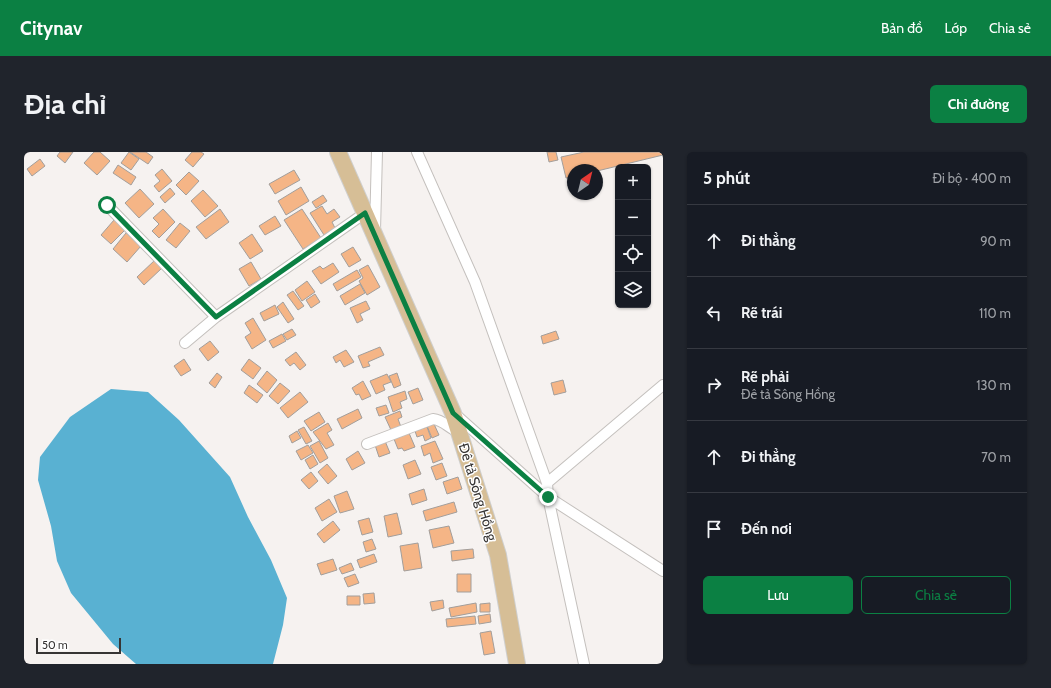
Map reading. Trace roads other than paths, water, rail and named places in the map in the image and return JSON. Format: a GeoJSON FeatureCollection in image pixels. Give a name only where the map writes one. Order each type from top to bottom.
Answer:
{"type":"FeatureCollection","features":[{"type":"Feature","properties":{"kind":"main road","name":"Đê tả Sông Hồng"},"geometry":{"type":"LineString","coordinates":[[338,152],[453,413],[498,555],[517,664]]}},
{"type":"Feature","properties":{"kind":"street"},"geometry":{"type":"LineString","coordinates":[[375,237],[377,152]]}},
{"type":"Feature","properties":{"kind":"street"},"geometry":{"type":"LineString","coordinates":[[417,152],[475,282],[547,483],[548,497],[584,664]]}},
{"type":"Feature","properties":{"kind":"street"},"geometry":{"type":"LineString","coordinates":[[107,205],[216,317]]}},
{"type":"Feature","properties":{"kind":"street"},"geometry":{"type":"LineString","coordinates":[[185,344],[216,317],[365,213]]}},
{"type":"Feature","properties":{"kind":"street"},"geometry":{"type":"LineString","coordinates":[[547,483],[663,384]]}},
{"type":"Feature","properties":{"kind":"street"},"geometry":{"type":"LineString","coordinates":[[453,413],[548,497],[663,571]]}},
{"type":"Feature","properties":{"kind":"street"},"geometry":{"type":"LineString","coordinates":[[367,444],[433,419],[439,419],[454,431],[459,432]]}},
{"type":"Feature","properties":{"kind":"water"},"geometry":{"type":"Polygon","coordinates":[[[111,389],[148,392],[179,420],[230,477],[248,517],[271,560],[287,598],[283,625],[273,664],[136,664],[113,644],[71,593],[57,561],[51,526],[38,480],[40,457],[70,417],[111,389]]]}}]}
